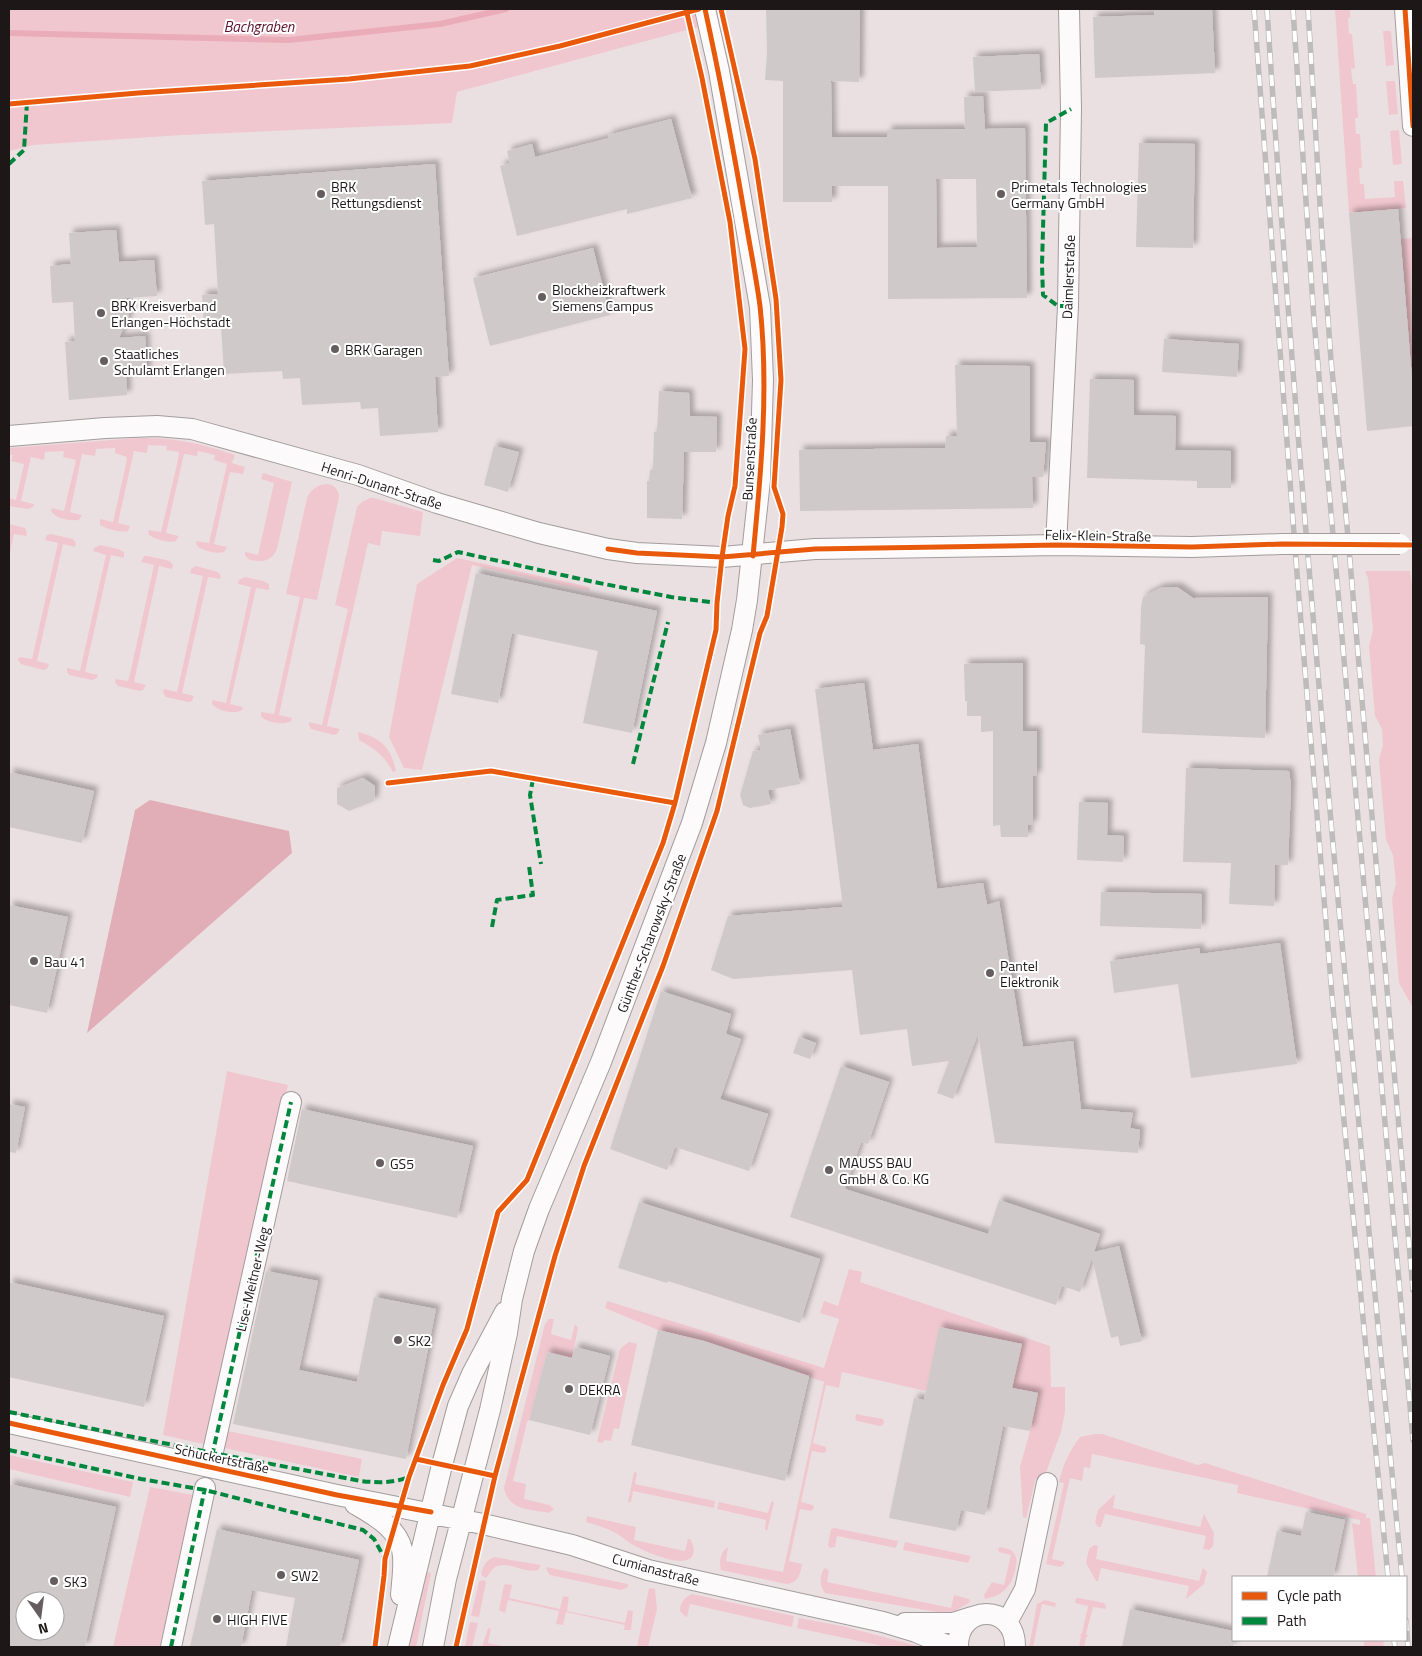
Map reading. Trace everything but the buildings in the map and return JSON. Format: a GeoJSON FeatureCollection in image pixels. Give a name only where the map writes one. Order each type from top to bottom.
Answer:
{"type":"FeatureCollection","features":[{"type":"Feature","properties":{"kind":"street","name":"Bunsenstraße"},"geometry":{"type":"LineString","coordinates":[[705,9],[729,127],[760,307],[763,380],[762,424],[754,556]]}},
{"type":"Feature","properties":{"kind":"street","name":"Daimlerstraße"},"geometry":{"type":"LineString","coordinates":[[1056,546],[1068,296],[1071,109],[1069,9]]}},
{"type":"Feature","properties":{"kind":"street"},"geometry":{"type":"LineString","coordinates":[[1405,9],[1413,126]]}},
{"type":"Feature","properties":{"kind":"street","name":"Henri-Dunant-Straße"},"geometry":{"type":"LineString","coordinates":[[9,436],[104,428],[157,426],[192,429],[358,475],[437,503],[539,533],[608,549],[637,553],[722,558],[754,556]]}},
{"type":"Feature","properties":{"kind":"street","name":"Felix-Klein-Straße"},"geometry":{"type":"LineString","coordinates":[[754,556],[814,548],[1192,547],[1282,544],[1407,544]]}},
{"type":"Feature","properties":{"kind":"street","name":"Günther-Scharowsky-Straße"},"geometry":{"type":"LineString","coordinates":[[433,1647],[446,1579],[503,1352],[512,1299],[524,1251],[539,1209],[601,1062],[695,814],[727,699],[742,630],[754,556]]}},
{"type":"Feature","properties":{"kind":"street","name":"Lise-Meitner-Weg"},"geometry":{"type":"LineString","coordinates":[[212,1456],[291,1102]]}},
{"type":"Feature","properties":{"kind":"street","name":"Günther-Scharowsky-Straße"},"geometry":{"type":"LineString","coordinates":[[400,1641],[442,1464],[458,1406],[472,1374],[512,1299]]}},
{"type":"Feature","properties":{"kind":"street","name":"Schuckertstraße"},"geometry":{"type":"LineString","coordinates":[[9,1423],[337,1495],[431,1512]]}},
{"type":"Feature","properties":{"kind":"street"},"geometry":{"type":"LineString","coordinates":[[1015,1647],[1015,1637],[1007,1622],[1024,1589],[1047,1483]]}},
{"type":"Feature","properties":{"kind":"street"},"geometry":{"type":"LineString","coordinates":[[171,1647],[205,1488]]}},
{"type":"Feature","properties":{"kind":"street","name":"Schuckertstraße"},"geometry":{"type":"LineString","coordinates":[[337,1495],[376,1516],[396,1535],[401,1544],[403,1554],[400,1641]]}},
{"type":"Feature","properties":{"kind":"street","name":"Cumianastraße"},"geometry":{"type":"LineString","coordinates":[[431,1512],[572,1545],[648,1570],[883,1622],[916,1632],[951,1647]]}},
{"type":"Feature","properties":{"kind":"street","name":"Cumianastraße"},"geometry":{"type":"LineString","coordinates":[[883,1622],[917,1624],[953,1623],[982,1614],[991,1614],[1007,1622]]}},
{"type":"Feature","properties":{"kind":"street"},"geometry":{"type":"LineString","coordinates":[[958,1647],[961,1629],[972,1617]]}},
{"type":"Feature","properties":{"kind":"shaded area"},"geometry":{"type":"Polygon","coordinates":[[[9,9],[727,9],[698,27],[457,92],[452,123],[182,135],[33,145],[9,151],[9,9]]]}},
{"type":"Feature","properties":{"kind":"shaded area"},"geometry":{"type":"Polygon","coordinates":[[[1335,9],[1350,9],[1350,18],[1348,18],[1349,34],[1352,34],[1355,68],[1351,69],[1353,84],[1356,84],[1358,118],[1355,118],[1356,134],[1360,134],[1362,168],[1359,168],[1360,184],[1364,184],[1365,199],[1395,197],[1394,181],[1403,181],[1406,208],[1349,213],[1335,9]]]}},
{"type":"Feature","properties":{"kind":"shaded area"},"geometry":{"type":"Polygon","coordinates":[[[1383,31],[1391,31],[1394,65],[1386,66],[1383,31]]]}},
{"type":"Feature","properties":{"kind":"shaded area"},"geometry":{"type":"Polygon","coordinates":[[[1386,81],[1395,81],[1398,114],[1389,115],[1386,81]]]}},
{"type":"Feature","properties":{"kind":"shaded area"},"geometry":{"type":"Polygon","coordinates":[[[1399,130],[1402,164],[1393,165],[1390,131],[1399,130]]]}},
{"type":"Feature","properties":{"kind":"shaded area"},"geometry":{"type":"Polygon","coordinates":[[[1413,238],[1413,391],[1401,239],[1413,238]]]}},
{"type":"Feature","properties":{"kind":"shaded area"},"geometry":{"type":"Polygon","coordinates":[[[137,438],[175,440],[211,447],[235,455],[232,463],[245,467],[243,474],[230,472],[214,544],[227,547],[224,552],[203,549],[197,546],[196,541],[209,543],[227,464],[214,460],[215,455],[198,451],[197,456],[184,454],[166,533],[179,536],[173,542],[155,538],[149,535],[148,530],[161,532],[178,460],[179,452],[166,450],[167,446],[148,445],[147,453],[134,451],[118,523],[130,526],[128,531],[114,530],[100,525],[100,519],[113,522],[126,464],[127,457],[115,453],[115,448],[96,449],[95,456],[82,454],[70,512],[82,515],[79,520],[60,518],[51,511],[52,508],[64,511],[76,460],[63,457],[64,451],[45,452],[44,460],[31,457],[21,501],[34,504],[33,507],[28,509],[9,506],[9,498],[16,500],[24,464],[11,461],[13,455],[9,455],[9,448],[137,438]]]}},
{"type":"Feature","properties":{"kind":"shaded area"},"geometry":{"type":"Polygon","coordinates":[[[263,473],[292,482],[277,549],[269,559],[257,561],[248,559],[245,552],[258,555],[274,483],[261,479],[263,473]]]}},
{"type":"Feature","properties":{"kind":"shaded area"},"geometry":{"type":"Polygon","coordinates":[[[327,484],[336,488],[339,497],[317,600],[304,598],[279,715],[292,718],[288,722],[276,723],[261,717],[261,712],[274,714],[300,597],[286,594],[307,498],[315,488],[327,484]]]}},
{"type":"Feature","properties":{"kind":"shaded area"},"geometry":{"type":"Polygon","coordinates":[[[370,498],[423,512],[420,536],[382,531],[380,546],[368,543],[327,726],[340,729],[334,735],[311,729],[309,722],[322,725],[348,609],[335,605],[357,507],[370,498]]]}},
{"type":"Feature","properties":{"kind":"shaded area"},"geometry":{"type":"Polygon","coordinates":[[[9,524],[25,528],[27,533],[26,536],[14,534],[9,557],[9,524]]]}},
{"type":"Feature","properties":{"kind":"shaded area"},"geometry":{"type":"Polygon","coordinates":[[[51,534],[73,539],[76,543],[75,547],[63,544],[37,661],[49,664],[47,669],[43,670],[21,664],[18,660],[19,657],[32,659],[58,543],[45,540],[47,535],[51,534]]]}},
{"type":"Feature","properties":{"kind":"shaded area"},"geometry":{"type":"Polygon","coordinates":[[[100,545],[124,552],[124,558],[111,555],[85,672],[98,675],[97,678],[92,680],[69,675],[67,668],[80,671],[106,555],[93,551],[94,548],[100,545]]]}},
{"type":"Feature","properties":{"kind":"shaded area"},"geometry":{"type":"Polygon","coordinates":[[[144,556],[170,561],[173,565],[172,569],[159,566],[134,682],[146,685],[140,691],[118,686],[115,679],[128,681],[130,674],[154,565],[141,562],[144,556]]]}},
{"type":"Feature","properties":{"kind":"shaded area"},"geometry":{"type":"Polygon","coordinates":[[[457,558],[590,587],[589,591],[472,565],[422,770],[404,768],[389,737],[417,584],[457,558]]]}},
{"type":"Feature","properties":{"kind":"shaded area"},"geometry":{"type":"Polygon","coordinates":[[[196,566],[218,572],[221,576],[220,579],[208,577],[182,693],[194,696],[192,701],[188,702],[166,697],[163,693],[164,689],[177,692],[203,576],[190,573],[191,569],[196,566]]]}},
{"type":"Feature","properties":{"kind":"shaded area"},"geometry":{"type":"Polygon","coordinates":[[[1365,571],[1410,571],[1413,592],[1413,1008],[1399,983],[1392,898],[1396,884],[1393,855],[1386,840],[1379,760],[1383,745],[1382,729],[1375,716],[1369,646],[1373,630],[1368,578],[1365,571]]]}},
{"type":"Feature","properties":{"kind":"shaded area"},"geometry":{"type":"Polygon","coordinates":[[[245,577],[269,584],[269,590],[256,588],[230,704],[243,707],[242,710],[231,712],[214,706],[212,700],[226,703],[251,587],[238,584],[239,580],[245,577]]]}},
{"type":"Feature","properties":{"kind":"shaded area"},"geometry":{"type":"Polygon","coordinates":[[[358,732],[373,737],[384,745],[391,756],[396,771],[393,772],[378,753],[359,740],[358,732]]]}},
{"type":"Feature","properties":{"kind":"shaded area"},"geometry":{"type":"Polygon","coordinates":[[[150,800],[289,831],[292,853],[87,1033],[135,810],[150,800]]]}},
{"type":"Feature","properties":{"kind":"shaded area"},"geometry":{"type":"Polygon","coordinates":[[[227,1071],[288,1085],[208,1445],[163,1435],[227,1071]]]}},
{"type":"Feature","properties":{"kind":"shaded area"},"geometry":{"type":"Polygon","coordinates":[[[849,1269],[862,1272],[860,1282],[1050,1346],[1051,1387],[1065,1387],[1065,1412],[1061,1432],[1044,1478],[1036,1478],[1026,1518],[1023,1517],[1020,1467],[1038,1393],[1012,1388],[1021,1344],[939,1327],[926,1391],[842,1372],[839,1388],[826,1385],[813,1443],[826,1447],[826,1452],[812,1451],[801,1502],[813,1505],[814,1508],[811,1511],[800,1509],[789,1561],[802,1564],[796,1580],[786,1584],[721,1570],[721,1557],[728,1547],[726,1561],[783,1572],[824,1382],[704,1341],[658,1330],[605,1308],[607,1301],[824,1368],[839,1319],[820,1313],[824,1301],[838,1306],[849,1269]]]}},
{"type":"Feature","properties":{"kind":"shaded area"},"geometry":{"type":"Polygon","coordinates":[[[549,1319],[554,1319],[551,1334],[571,1340],[575,1324],[578,1328],[572,1358],[547,1352],[513,1481],[526,1484],[524,1499],[549,1505],[554,1509],[549,1513],[521,1508],[515,1505],[510,1501],[504,1488],[545,1324],[549,1319]]]}},
{"type":"Feature","properties":{"kind":"shaded area"},"geometry":{"type":"Polygon","coordinates":[[[629,1342],[637,1344],[619,1429],[614,1428],[611,1441],[597,1442],[620,1349],[629,1342]]]}},
{"type":"Feature","properties":{"kind":"shaded area"},"geometry":{"type":"Polygon","coordinates":[[[856,1414],[883,1419],[883,1425],[857,1421],[855,1418],[856,1414]]]}},
{"type":"Feature","properties":{"kind":"shaded area"},"geometry":{"type":"Polygon","coordinates":[[[228,1431],[362,1459],[359,1477],[224,1448],[228,1431]]]}},
{"type":"Feature","properties":{"kind":"shaded area"},"geometry":{"type":"Polygon","coordinates":[[[1102,1434],[1198,1465],[1205,1463],[1366,1514],[1366,1518],[1370,1518],[1376,1576],[1358,1576],[1352,1523],[1360,1525],[1360,1520],[1237,1493],[1238,1485],[1092,1454],[1090,1468],[1084,1467],[1082,1481],[1070,1478],[1052,1559],[1065,1562],[1060,1567],[1046,1564],[1064,1483],[1059,1482],[1070,1453],[1080,1437],[1102,1434]]]}},
{"type":"Feature","properties":{"kind":"shaded area"},"geometry":{"type":"Polygon","coordinates":[[[9,1455],[133,1482],[130,1497],[9,1469],[9,1455]]]}},
{"type":"Feature","properties":{"kind":"shaded area"},"geometry":{"type":"Polygon","coordinates":[[[634,1472],[637,1473],[635,1484],[715,1501],[714,1508],[633,1491],[631,1502],[628,1502],[634,1472]]]}},
{"type":"Feature","properties":{"kind":"shaded area"},"geometry":{"type":"Polygon","coordinates":[[[150,1487],[193,1495],[160,1647],[113,1647],[150,1487]]]}},
{"type":"Feature","properties":{"kind":"shaded area"},"geometry":{"type":"Polygon","coordinates":[[[1114,1495],[1113,1508],[1200,1527],[1204,1514],[1214,1533],[1213,1546],[1209,1550],[1203,1549],[1206,1536],[1105,1514],[1101,1527],[1098,1527],[1095,1522],[1098,1510],[1114,1495]]]}},
{"type":"Feature","properties":{"kind":"shaded area"},"geometry":{"type":"Polygon","coordinates":[[[773,1501],[767,1531],[765,1529],[766,1520],[717,1509],[719,1502],[768,1513],[773,1501]]]}},
{"type":"Feature","properties":{"kind":"shaded area"},"geometry":{"type":"Polygon","coordinates":[[[587,1516],[636,1527],[634,1540],[685,1551],[688,1539],[690,1539],[694,1550],[693,1554],[690,1559],[683,1561],[675,1561],[657,1556],[640,1549],[612,1531],[586,1522],[587,1516]]]}},
{"type":"Feature","properties":{"kind":"shaded area"},"geometry":{"type":"Polygon","coordinates":[[[834,1528],[898,1541],[896,1548],[837,1536],[835,1547],[830,1548],[828,1545],[831,1529],[834,1528]]]}},
{"type":"Feature","properties":{"kind":"shaded area"},"geometry":{"type":"Polygon","coordinates":[[[905,1542],[971,1556],[968,1563],[903,1550],[905,1542]]]}},
{"type":"Feature","properties":{"kind":"shaded area"},"geometry":{"type":"Polygon","coordinates":[[[1094,1545],[1098,1546],[1096,1559],[1199,1581],[1203,1568],[1207,1572],[1204,1584],[1186,1599],[1189,1586],[1101,1568],[1098,1581],[1096,1581],[1086,1563],[1089,1549],[1094,1545]]]}},
{"type":"Feature","properties":{"kind":"shaded area"},"geometry":{"type":"Polygon","coordinates":[[[998,1548],[1011,1550],[1016,1557],[1013,1577],[1005,1590],[996,1596],[985,1599],[984,1595],[992,1582],[1004,1585],[1011,1555],[999,1552],[998,1548]]]}},
{"type":"Feature","properties":{"kind":"shaded area"},"geometry":{"type":"Polygon","coordinates":[[[494,1557],[541,1565],[538,1570],[533,1571],[504,1565],[499,1566],[493,1569],[486,1578],[481,1575],[483,1569],[486,1562],[494,1557]]]}},
{"type":"Feature","properties":{"kind":"shaded area"},"geometry":{"type":"Polygon","coordinates":[[[546,1567],[628,1584],[628,1587],[621,1590],[550,1575],[546,1567]]]}},
{"type":"Feature","properties":{"kind":"shaded area"},"geometry":{"type":"Polygon","coordinates":[[[825,1568],[829,1571],[827,1582],[951,1608],[954,1595],[969,1599],[970,1602],[955,1611],[943,1613],[825,1593],[822,1587],[821,1576],[825,1568]]]}},
{"type":"Feature","properties":{"kind":"shaded area"},"geometry":{"type":"Polygon","coordinates":[[[424,1571],[431,1573],[416,1647],[409,1647],[417,1596],[424,1571]]]}},
{"type":"Feature","properties":{"kind":"shaded area"},"geometry":{"type":"Polygon","coordinates":[[[484,1580],[486,1582],[479,1617],[471,1616],[479,1581],[484,1580]]]}},
{"type":"Feature","properties":{"kind":"shaded area"},"geometry":{"type":"Polygon","coordinates":[[[504,1585],[512,1585],[509,1598],[560,1609],[563,1596],[569,1597],[567,1611],[625,1623],[628,1610],[633,1611],[631,1630],[624,1630],[625,1625],[566,1612],[563,1625],[556,1624],[559,1611],[508,1600],[505,1613],[499,1610],[504,1585]]]}},
{"type":"Feature","properties":{"kind":"shaded area"},"geometry":{"type":"Polygon","coordinates":[[[649,1588],[655,1589],[657,1609],[648,1647],[637,1647],[649,1588]]]}},
{"type":"Feature","properties":{"kind":"shaded area"},"geometry":{"type":"Polygon","coordinates":[[[692,1594],[794,1616],[792,1627],[690,1604],[686,1617],[680,1611],[681,1605],[692,1594]]]}},
{"type":"Feature","properties":{"kind":"shaded area"},"geometry":{"type":"Polygon","coordinates":[[[1076,1598],[1104,1603],[1106,1606],[1106,1609],[1093,1607],[1084,1647],[1079,1647],[1080,1635],[1088,1606],[1075,1603],[1076,1598]]]}},
{"type":"Feature","properties":{"kind":"shaded area"},"geometry":{"type":"Polygon","coordinates":[[[1045,1600],[1056,1603],[1055,1607],[1042,1604],[1033,1647],[1029,1647],[1037,1604],[1045,1600]]]}},
{"type":"Feature","properties":{"kind":"shaded area"},"geometry":{"type":"Polygon","coordinates":[[[799,1618],[842,1626],[922,1647],[887,1647],[797,1628],[799,1618]]]}},
{"type":"Feature","properties":{"kind":"shaded area"},"geometry":{"type":"Polygon","coordinates":[[[470,1622],[478,1623],[472,1647],[465,1647],[470,1622]]]}},
{"type":"Feature","properties":{"kind":"shaded area"},"geometry":{"type":"Polygon","coordinates":[[[488,1628],[491,1629],[488,1643],[507,1647],[482,1647],[488,1628]]]}},
{"type":"Feature","properties":{"kind":"shaded area"},"geometry":{"type":"Polygon","coordinates":[[[1364,1641],[1383,1641],[1384,1647],[1364,1647],[1364,1641]]]}},
{"type":"Feature","properties":{"kind":"waterway","name":"Bachgraben"},"geometry":{"type":"LineString","coordinates":[[9,33],[289,40],[440,24],[506,9]]}},
{"type":"Feature","properties":{"kind":"railway"},"geometry":{"type":"LineString","coordinates":[[1254,9],[1298,586],[1333,1007],[1388,1576]]}},
{"type":"Feature","properties":{"kind":"railway"},"geometry":{"type":"LineString","coordinates":[[1267,9],[1311,598],[1402,1576]]}},
{"type":"Feature","properties":{"kind":"railway"},"geometry":{"type":"LineString","coordinates":[[1293,9],[1314,320],[1413,1440]]}},
{"type":"Feature","properties":{"kind":"railway"},"geometry":{"type":"LineString","coordinates":[[1308,9],[1331,360],[1413,1290]]}},
{"type":"Feature","properties":{"kind":"railway"},"geometry":{"type":"LineString","coordinates":[[1407,1634],[1408,1647]]}},
{"type":"Feature","properties":{"kind":"railway"},"geometry":{"type":"LineString","coordinates":[[1394,1641],[1395,1647]]}},
{"type":"Feature","properties":{"kind":"marked path"},"geometry":{"type":"LineString","coordinates":[[9,164],[24,150],[27,102]]}},
{"type":"Feature","properties":{"kind":"marked path"},"geometry":{"type":"LineString","coordinates":[[1068,306],[1058,306],[1043,295],[1042,265],[1046,123],[1071,109]]}},
{"type":"Feature","properties":{"kind":"marked path"},"geometry":{"type":"LineString","coordinates":[[433,560],[439,561],[458,552],[594,582],[671,597],[717,603]]}},
{"type":"Feature","properties":{"kind":"marked path"},"geometry":{"type":"LineString","coordinates":[[633,764],[668,622]]}},
{"type":"Feature","properties":{"kind":"marked path"},"geometry":{"type":"LineString","coordinates":[[533,779],[530,795],[541,864]]}},
{"type":"Feature","properties":{"kind":"marked path"},"geometry":{"type":"LineString","coordinates":[[492,927],[497,900],[533,895],[529,866]]}},
{"type":"Feature","properties":{"kind":"marked path"},"geometry":{"type":"LineString","coordinates":[[212,1456],[291,1102]]}},
{"type":"Feature","properties":{"kind":"marked path"},"geometry":{"type":"LineString","coordinates":[[9,1412],[361,1481],[386,1482],[409,1477]]}},
{"type":"Feature","properties":{"kind":"marked path"},"geometry":{"type":"LineString","coordinates":[[9,1450],[141,1479],[205,1490],[363,1530],[374,1539],[385,1559]]}},
{"type":"Feature","properties":{"kind":"marked path"},"geometry":{"type":"LineString","coordinates":[[171,1647],[205,1488]]}},
{"type":"Feature","properties":{"kind":"cycle path"},"geometry":{"type":"LineString","coordinates":[[375,1647],[385,1559],[409,1477],[443,1385],[467,1329],[498,1212],[527,1180],[663,843],[675,803],[716,630],[722,557],[735,486],[745,349],[730,222],[702,78],[686,9]]}},
{"type":"Feature","properties":{"kind":"cycle path"},"geometry":{"type":"LineString","coordinates":[[9,104],[138,93],[349,79],[470,66],[560,46],[699,9]]}},
{"type":"Feature","properties":{"kind":"cycle path"},"geometry":{"type":"LineString","coordinates":[[705,9],[755,273],[763,337],[763,431],[753,556]]}},
{"type":"Feature","properties":{"kind":"cycle path"},"geometry":{"type":"LineString","coordinates":[[456,1647],[495,1476],[555,1256],[584,1166],[663,966],[717,811],[760,633],[767,616],[782,527],[783,514],[774,487],[781,380],[776,299],[755,159],[721,9]]}},
{"type":"Feature","properties":{"kind":"cycle path"},"geometry":{"type":"LineString","coordinates":[[1405,9],[1413,126]]}},
{"type":"Feature","properties":{"kind":"cycle path"},"geometry":{"type":"LineString","coordinates":[[608,549],[637,553],[722,557],[815,549],[1056,545],[1192,547],[1282,544],[1413,545]]}},
{"type":"Feature","properties":{"kind":"cycle path"},"geometry":{"type":"LineString","coordinates":[[388,783],[491,771],[675,803]]}},
{"type":"Feature","properties":{"kind":"cycle path"},"geometry":{"type":"LineString","coordinates":[[9,1423],[337,1495],[431,1512]]}},
{"type":"Feature","properties":{"kind":"cycle path"},"geometry":{"type":"LineString","coordinates":[[416,1459],[495,1476]]}},
{"type":"Feature","properties":{"kind":"place","name":"BRK Rettungsdienst"},"geometry":{"type":"Point","coordinates":[321,194]}},
{"type":"Feature","properties":{"kind":"place","name":"Primetals Technologies Germany GmbH"},"geometry":{"type":"Point","coordinates":[1001,194]}},
{"type":"Feature","properties":{"kind":"place","name":"Blockheizkraftwerk Siemens Campus"},"geometry":{"type":"Point","coordinates":[542,297]}},
{"type":"Feature","properties":{"kind":"place","name":"BRK Kreisverband Erlangen-Höchstadt"},"geometry":{"type":"Point","coordinates":[101,313]}},
{"type":"Feature","properties":{"kind":"place","name":"BRK Garagen"},"geometry":{"type":"Point","coordinates":[335,349]}},
{"type":"Feature","properties":{"kind":"place","name":"Staatliches Schulamt Erlangen"},"geometry":{"type":"Point","coordinates":[104,361]}},
{"type":"Feature","properties":{"kind":"place","name":"Bau 41"},"geometry":{"type":"Point","coordinates":[34,961]}},
{"type":"Feature","properties":{"kind":"place","name":"Pantel Elektronik"},"geometry":{"type":"Point","coordinates":[990,973]}},
{"type":"Feature","properties":{"kind":"place","name":"GS5"},"geometry":{"type":"Point","coordinates":[380,1163]}},
{"type":"Feature","properties":{"kind":"place","name":"MAUSS BAU GmbH & Co. KG"},"geometry":{"type":"Point","coordinates":[829,1170]}},
{"type":"Feature","properties":{"kind":"place","name":"SK2"},"geometry":{"type":"Point","coordinates":[398,1340]}},
{"type":"Feature","properties":{"kind":"place","name":"DEKRA"},"geometry":{"type":"Point","coordinates":[569,1389]}},
{"type":"Feature","properties":{"kind":"place","name":"SW2"},"geometry":{"type":"Point","coordinates":[281,1575]}},
{"type":"Feature","properties":{"kind":"place","name":"SK3"},"geometry":{"type":"Point","coordinates":[54,1581]}},
{"type":"Feature","properties":{"kind":"place","name":"HIGH FIVE"},"geometry":{"type":"Point","coordinates":[217,1619]}}]}
